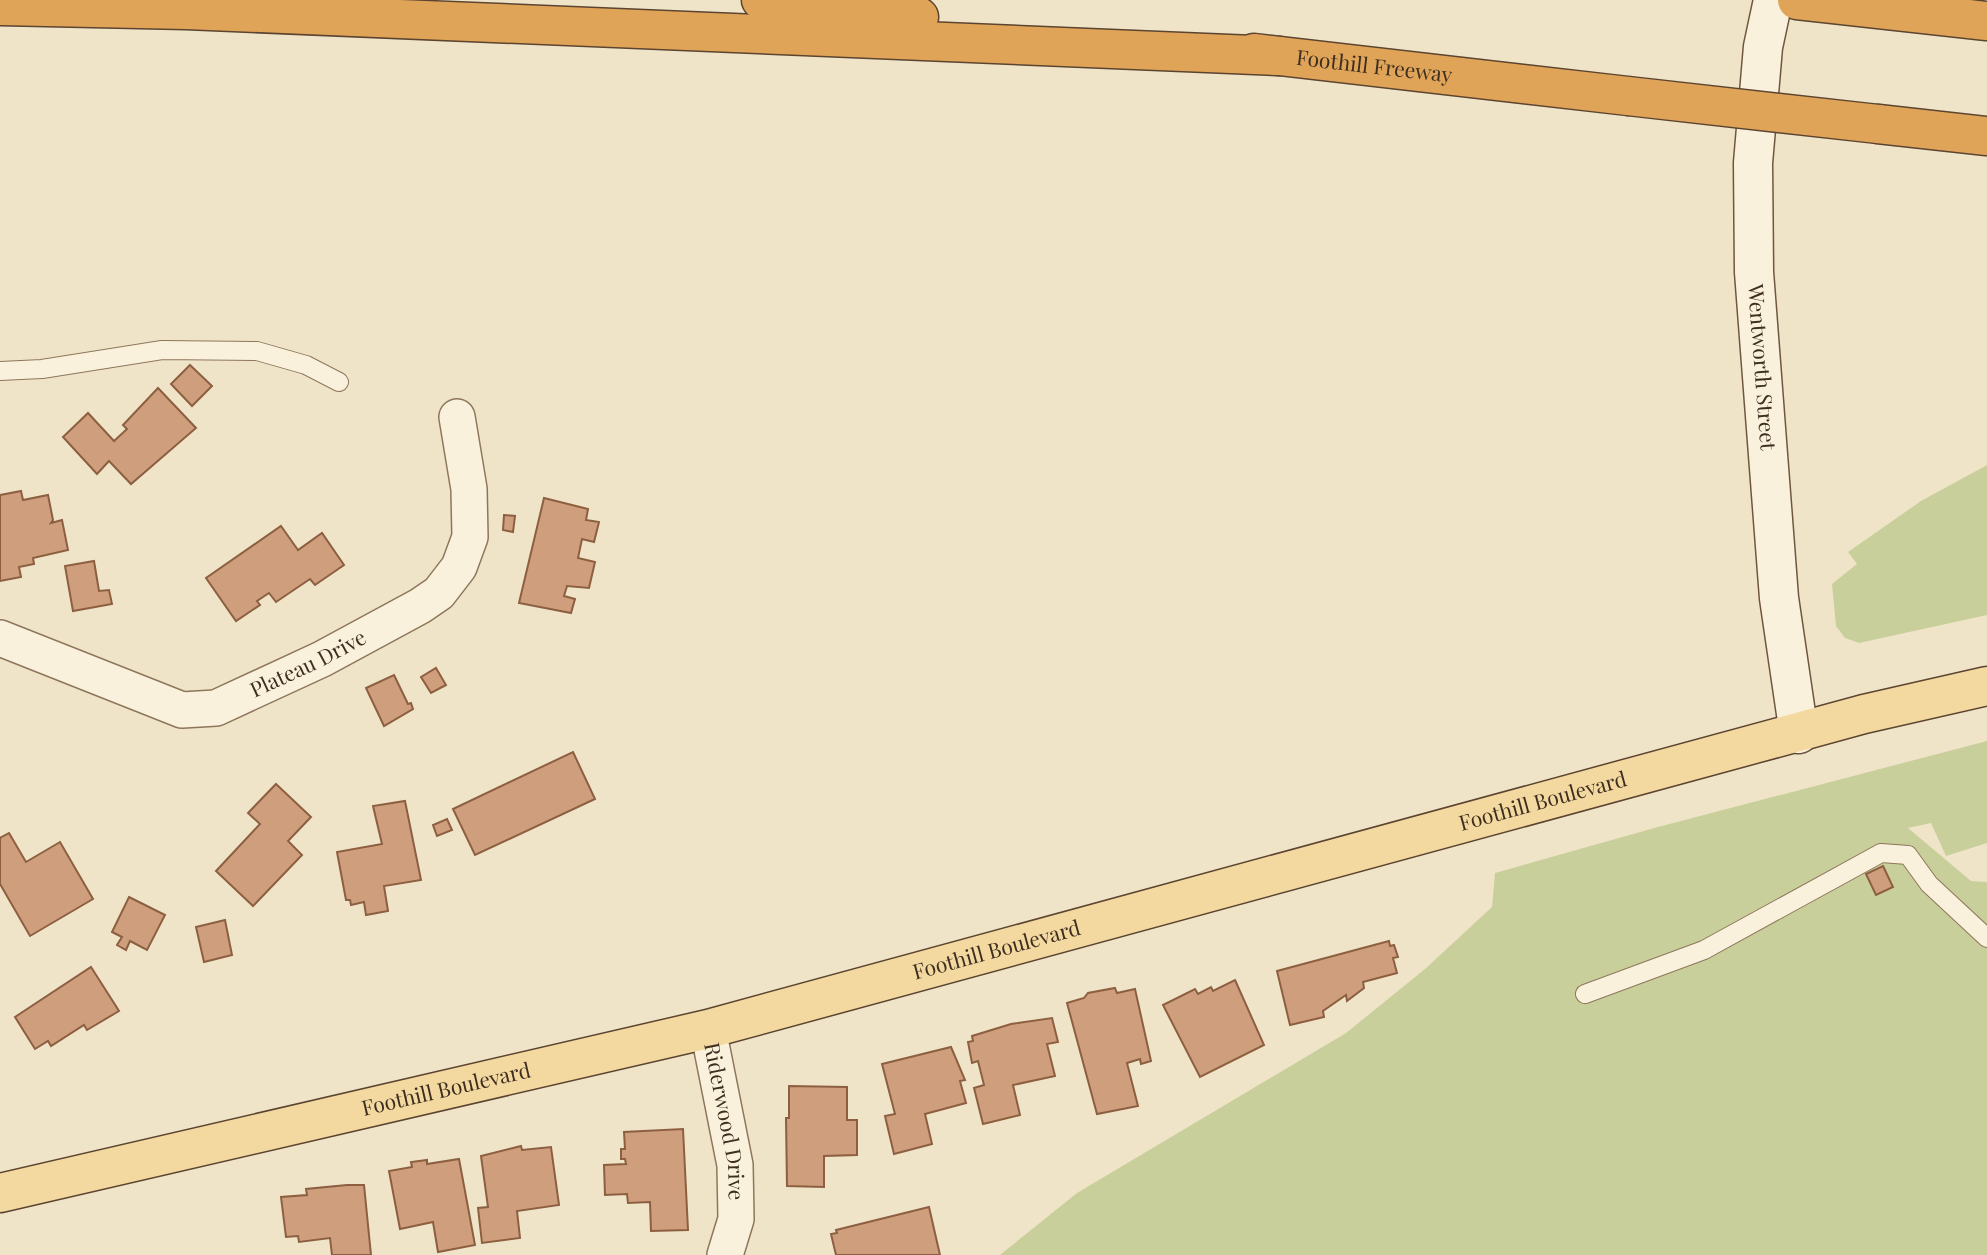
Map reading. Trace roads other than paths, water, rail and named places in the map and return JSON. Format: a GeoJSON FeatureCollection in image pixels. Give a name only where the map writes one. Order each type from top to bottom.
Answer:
{"type":"FeatureCollection","features":[{"type":"Feature","properties":{"kind":"highway","name":"Foothill Freeway"},"geometry":{"type":"LineString","coordinates":[[761,0],[1987,136]]}},
{"type":"Feature","properties":{"kind":"highway"},"geometry":{"type":"LineString","coordinates":[[1797,0],[1987,22]]}},
{"type":"Feature","properties":{"kind":"highway"},"geometry":{"type":"LineString","coordinates":[[0,6],[214,11],[1279,56]]}},
{"type":"Feature","properties":{"kind":"main road","name":"Wentworth Street"},"geometry":{"type":"LineString","coordinates":[[1773,0],[1763,47],[1753,163],[1754,271],[1779,598],[1799,734]]}},
{"type":"Feature","properties":{"kind":"main road","name":"Foothill Boulevard"},"geometry":{"type":"LineString","coordinates":[[0,1193],[708,1029],[1864,715],[1987,686]]}},
{"type":"Feature","properties":{"kind":"street","name":"Plateau Drive"},"geometry":{"type":"LineString","coordinates":[[0,638],[182,710],[216,708],[322,659],[420,606],[439,593],[459,566],[470,537],[469,489],[457,417]]}},
{"type":"Feature","properties":{"kind":"street","name":"Riderwood Drive"},"geometry":{"type":"LineString","coordinates":[[708,1029],[735,1165],[736,1219],[725,1255]]}},
{"type":"Feature","properties":{"kind":"lane"},"geometry":{"type":"LineString","coordinates":[[0,371],[42,369],[162,350],[257,351],[306,365],[339,382]]}},
{"type":"Feature","properties":{"kind":"lane"},"geometry":{"type":"LineString","coordinates":[[1585,994],[1704,950],[1881,853],[1908,855],[1929,884],[1987,938]]}}]}
